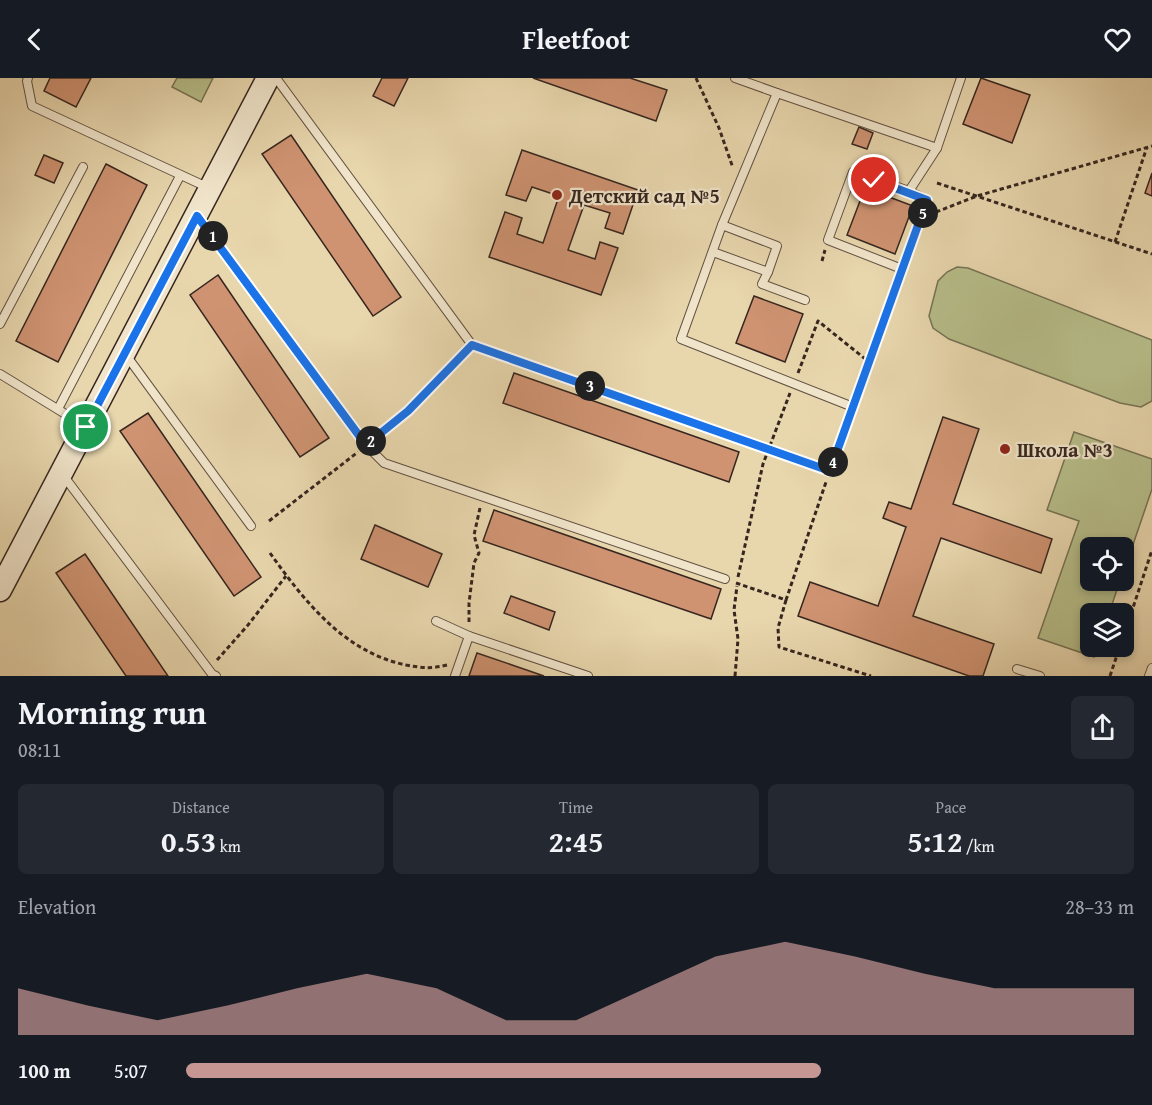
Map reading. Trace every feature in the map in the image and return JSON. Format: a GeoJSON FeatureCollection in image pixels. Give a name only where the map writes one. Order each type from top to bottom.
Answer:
{"type":"FeatureCollection","features":[{"type":"Feature","properties":{"kind":"street"},"geometry":{"type":"LineString","coordinates":[[0,590],[268,78]]}},
{"type":"Feature","properties":{"kind":"lane"},"geometry":{"type":"LineString","coordinates":[[28,78],[32,106],[210,189]]}},
{"type":"Feature","properties":{"kind":"lane"},"geometry":{"type":"LineString","coordinates":[[276,78],[472,345],[743,440]]}},
{"type":"Feature","properties":{"kind":"lane"},"geometry":{"type":"LineString","coordinates":[[735,78],[937,148]]}},
{"type":"Feature","properties":{"kind":"lane"},"geometry":{"type":"LineString","coordinates":[[909,191],[937,148],[961,78]]}},
{"type":"Feature","properties":{"kind":"lane"},"geometry":{"type":"LineString","coordinates":[[777,93],[722,225],[681,339],[853,407],[830,471]]}},
{"type":"Feature","properties":{"kind":"lane"},"geometry":{"type":"LineString","coordinates":[[0,324],[83,167]]}},
{"type":"Feature","properties":{"kind":"lane"},"geometry":{"type":"LineString","coordinates":[[853,172],[909,191],[927,200],[921,219],[903,269],[828,240],[853,172]]}},
{"type":"Feature","properties":{"kind":"lane"},"geometry":{"type":"LineString","coordinates":[[58,409],[180,176]]}},
{"type":"Feature","properties":{"kind":"lane"},"geometry":{"type":"LineString","coordinates":[[197,216],[366,445],[384,463],[725,579]]}},
{"type":"Feature","properties":{"kind":"lane"},"geometry":{"type":"LineString","coordinates":[[722,225],[777,246],[762,284],[806,300]]}},
{"type":"Feature","properties":{"kind":"lane"},"geometry":{"type":"LineString","coordinates":[[713,252],[768,272]]}},
{"type":"Feature","properties":{"kind":"lane"},"geometry":{"type":"LineString","coordinates":[[366,445],[408,411],[472,345]]}},
{"type":"Feature","properties":{"kind":"lane"},"geometry":{"type":"LineString","coordinates":[[124,352],[251,525]]}},
{"type":"Feature","properties":{"kind":"lane"},"geometry":{"type":"LineString","coordinates":[[0,374],[86,427]]}},
{"type":"Feature","properties":{"kind":"lane"},"geometry":{"type":"LineString","coordinates":[[61,471],[212,674],[216,676]]}},
{"type":"Feature","properties":{"kind":"lane"},"geometry":{"type":"LineString","coordinates":[[436,621],[469,636],[588,676]]}},
{"type":"Feature","properties":{"kind":"lane"},"geometry":{"type":"LineString","coordinates":[[455,676],[469,636]]}},
{"type":"Feature","properties":{"kind":"lane"},"geometry":{"type":"LineString","coordinates":[[1149,676],[1152,668]]}},
{"type":"Feature","properties":{"kind":"lane"},"geometry":{"type":"LineString","coordinates":[[1017,669],[1040,676]]}},
{"type":"Feature","properties":{"kind":"path"},"geometry":{"type":"LineString","coordinates":[[696,78],[719,128],[734,169]]}},
{"type":"Feature","properties":{"kind":"path"},"geometry":{"type":"LineString","coordinates":[[921,219],[977,196],[1150,146]]}},
{"type":"Feature","properties":{"kind":"path"},"geometry":{"type":"LineString","coordinates":[[1115,242],[1150,146]]}},
{"type":"Feature","properties":{"kind":"path"},"geometry":{"type":"LineString","coordinates":[[937,183],[1152,254]]}},
{"type":"Feature","properties":{"kind":"path"},"geometry":{"type":"LineString","coordinates":[[853,407],[903,269]]}},
{"type":"Feature","properties":{"kind":"path"},"geometry":{"type":"LineString","coordinates":[[735,676],[738,639],[734,610],[737,583],[763,464],[818,321],[869,362]]}},
{"type":"Feature","properties":{"kind":"path"},"geometry":{"type":"LineString","coordinates":[[743,440],[830,471],[786,600],[778,628],[779,647],[871,676]]}},
{"type":"Feature","properties":{"kind":"path"},"geometry":{"type":"LineString","coordinates":[[269,521],[366,445]]}},
{"type":"Feature","properties":{"kind":"path"},"geometry":{"type":"LineString","coordinates":[[469,636],[469,603],[474,563],[479,553],[474,535],[483,497]]}},
{"type":"Feature","properties":{"kind":"path"},"geometry":{"type":"LineString","coordinates":[[1134,605],[1152,550]]}},
{"type":"Feature","properties":{"kind":"path"},"geometry":{"type":"LineString","coordinates":[[270,553],[314,610],[350,642],[389,661],[430,669],[452,664],[464,651]]}},
{"type":"Feature","properties":{"kind":"path"},"geometry":{"type":"LineString","coordinates":[[214,664],[286,576]]}},
{"type":"Feature","properties":{"kind":"path"},"geometry":{"type":"LineString","coordinates":[[737,583],[786,600]]}},
{"type":"Feature","properties":{"kind":"path"},"geometry":{"type":"LineString","coordinates":[[1110,676],[1116,657]]}},
{"type":"Feature","properties":{"kind":"green space"},"geometry":{"type":"Polygon","coordinates":[[[177,78],[213,78],[201,102],[172,87],[177,78]]]}},
{"type":"Feature","properties":{"kind":"green space"},"geometry":{"type":"Polygon","coordinates":[[[957,267],[968,268],[1152,340],[1152,401],[1141,407],[1120,403],[949,339],[933,328],[929,316],[938,281],[947,272],[957,267]]]}},
{"type":"Feature","properties":{"kind":"green space"},"geometry":{"type":"Polygon","coordinates":[[[1074,432],[1152,459],[1152,489],[1134,542],[1134,537],[1080,537],[1080,591],[1117,591],[1112,603],[1080,603],[1080,652],[1038,638],[1079,521],[1047,510],[1074,432]]]}},
{"type":"Feature","properties":{"kind":"building"},"geometry":{"type":"Polygon","coordinates":[[[50,78],[91,78],[76,107],[44,91],[50,78]]]}},
{"type":"Feature","properties":{"kind":"building"},"geometry":{"type":"Polygon","coordinates":[[[382,78],[408,78],[394,106],[373,96],[382,78]]]}},
{"type":"Feature","properties":{"kind":"building"},"geometry":{"type":"Polygon","coordinates":[[[533,78],[630,78],[667,90],[656,121],[533,78]]]}},
{"type":"Feature","properties":{"kind":"building"},"geometry":{"type":"Polygon","coordinates":[[[981,78],[1030,95],[1012,143],[963,124],[981,78]]]}},
{"type":"Feature","properties":{"kind":"building"},"geometry":{"type":"Polygon","coordinates":[[[859,127],[873,133],[867,149],[852,144],[859,127]]]}},
{"type":"Feature","properties":{"kind":"building"},"geometry":{"type":"Polygon","coordinates":[[[291,135],[401,297],[373,316],[262,154],[291,135]]]}},
{"type":"Feature","properties":{"kind":"building"},"geometry":{"type":"Polygon","coordinates":[[[522,150],[638,190],[623,234],[605,228],[610,213],[584,205],[568,250],[595,259],[600,242],[618,248],[601,295],[489,257],[505,212],[522,218],[517,234],[543,243],[559,196],[532,187],[526,201],[506,195],[522,150]]]}},
{"type":"Feature","properties":{"kind":"building"},"geometry":{"type":"Polygon","coordinates":[[[44,155],[63,163],[54,183],[35,175],[44,155]]]}},
{"type":"Feature","properties":{"kind":"building"},"geometry":{"type":"Polygon","coordinates":[[[106,164],[147,185],[58,362],[16,341],[106,164]]]}},
{"type":"Feature","properties":{"kind":"building"},"geometry":{"type":"Polygon","coordinates":[[[1152,173],[1152,196],[1145,193],[1152,173]]]}},
{"type":"Feature","properties":{"kind":"building"},"geometry":{"type":"Polygon","coordinates":[[[865,188],[913,206],[895,254],[847,235],[865,188]]]}},
{"type":"Feature","properties":{"kind":"building"},"geometry":{"type":"Polygon","coordinates":[[[218,275],[329,438],[300,457],[190,295],[218,275]]]}},
{"type":"Feature","properties":{"kind":"building"},"geometry":{"type":"Polygon","coordinates":[[[754,296],[803,314],[785,362],[736,343],[754,296]]]}},
{"type":"Feature","properties":{"kind":"building"},"geometry":{"type":"Polygon","coordinates":[[[514,373],[739,452],[729,482],[503,403],[514,373]]]}},
{"type":"Feature","properties":{"kind":"building"},"geometry":{"type":"Polygon","coordinates":[[[148,413],[261,577],[234,596],[120,431],[148,413]]]}},
{"type":"Feature","properties":{"kind":"building"},"geometry":{"type":"Polygon","coordinates":[[[943,417],[979,429],[953,504],[1052,539],[1041,573],[941,538],[913,616],[994,644],[983,676],[969,676],[798,616],[810,582],[878,606],[906,527],[883,518],[889,502],[911,509],[943,417]]]}},
{"type":"Feature","properties":{"kind":"building"},"geometry":{"type":"Polygon","coordinates":[[[494,510],[721,589],[711,619],[483,541],[494,510]]]}},
{"type":"Feature","properties":{"kind":"building"},"geometry":{"type":"Polygon","coordinates":[[[375,525],[442,554],[428,587],[361,559],[375,525]]]}},
{"type":"Feature","properties":{"kind":"building"},"geometry":{"type":"Polygon","coordinates":[[[85,554],[168,676],[126,676],[56,573],[85,554]]]}},
{"type":"Feature","properties":{"kind":"building"},"geometry":{"type":"Polygon","coordinates":[[[511,596],[555,612],[549,630],[504,613],[511,596]]]}},
{"type":"Feature","properties":{"kind":"building"},"geometry":{"type":"Polygon","coordinates":[[[477,653],[544,676],[469,676],[477,653]]]}},
{"type":"Feature","properties":{"kind":"place","name":"Детский сад №5"},"geometry":{"type":"Point","coordinates":[557,195]}},
{"type":"Feature","properties":{"kind":"place","name":"Школа №3"},"geometry":{"type":"Point","coordinates":[1005,449]}},
{"type":"Feature","properties":{"kind":"route"},"geometry":{"type":"LineString","coordinates":[[86,427],[197,216],[366,445],[408,411],[472,345],[830,471],[927,200],[909,191],[874,180]]}}]}
